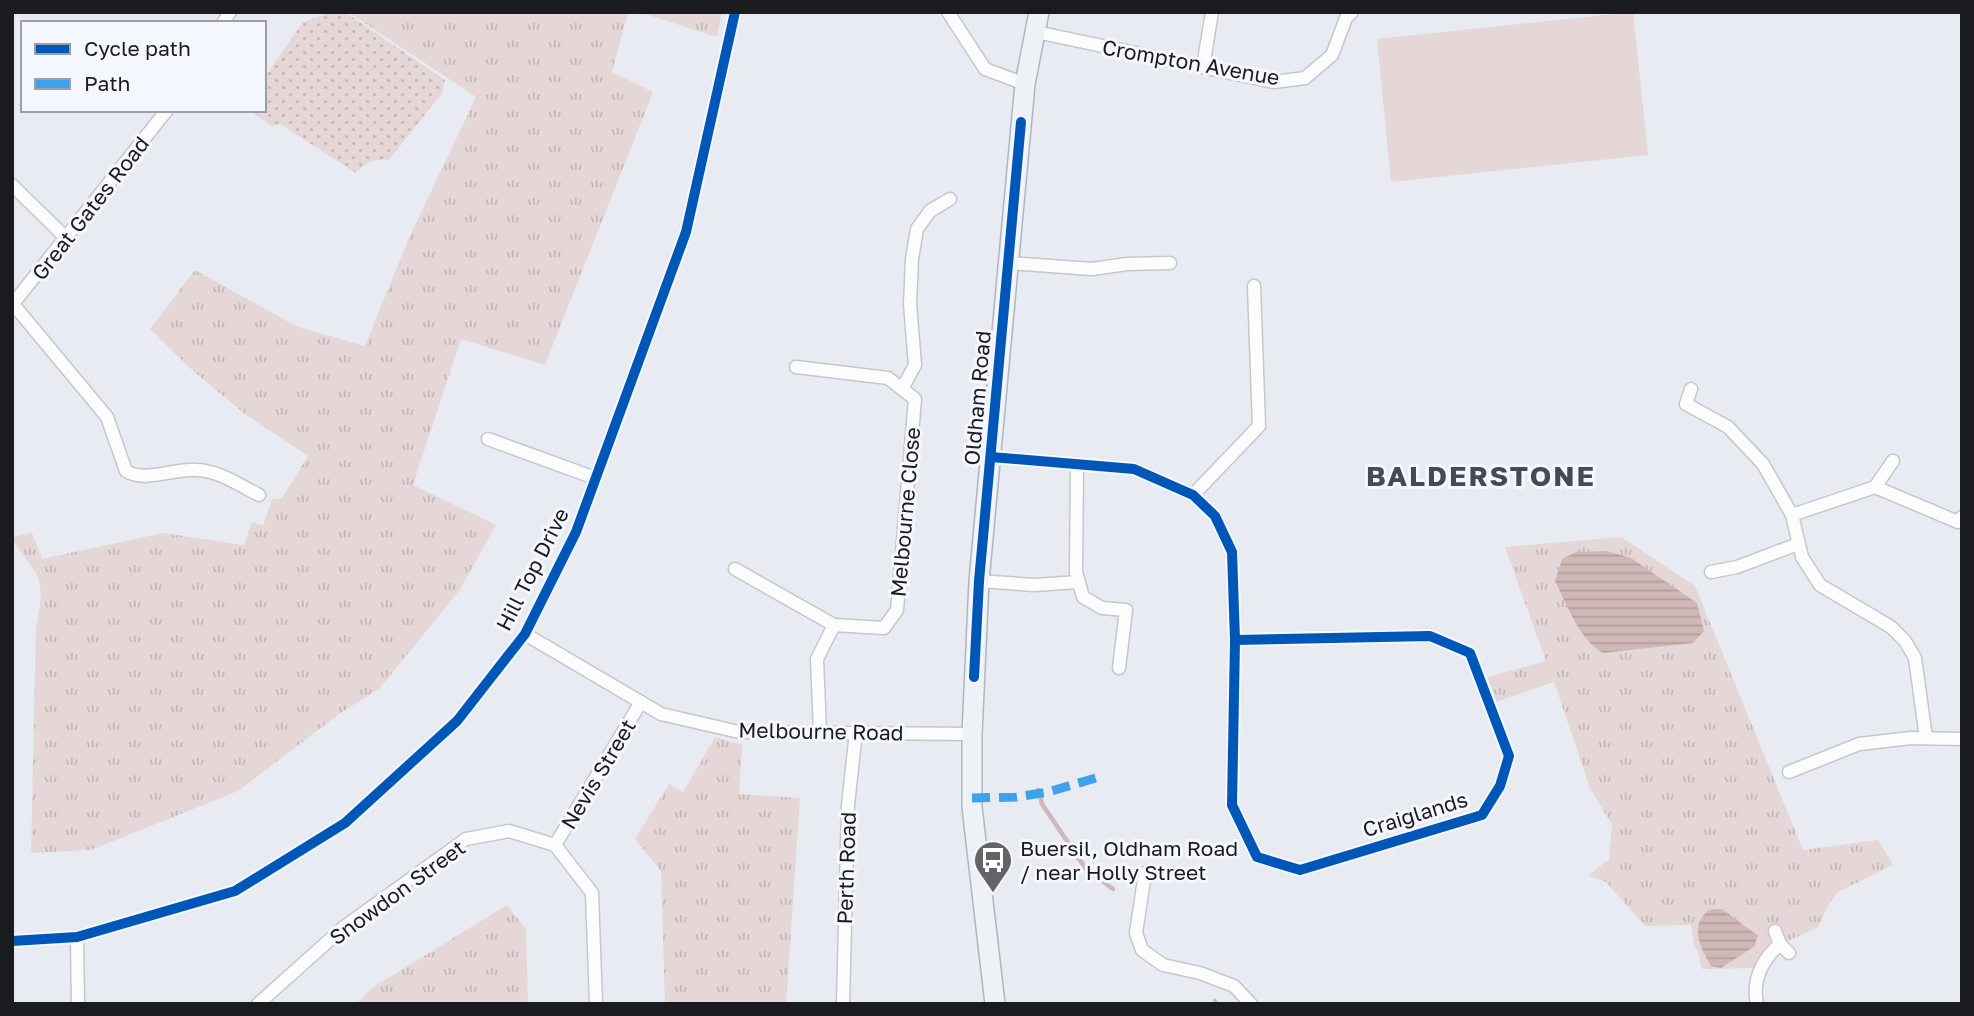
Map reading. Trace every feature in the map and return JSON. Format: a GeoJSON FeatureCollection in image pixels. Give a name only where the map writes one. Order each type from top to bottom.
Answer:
{"type":"FeatureCollection","features":[{"type":"Feature","properties":{"kind":"main road","name":"Oldham Road"},"geometry":{"type":"LineString","coordinates":[[995,1004],[972,807],[972,734],[979,581],[1025,84],[1039,12]]}},
{"type":"Feature","properties":{"kind":"street","name":"Hill Top Drive"},"geometry":{"type":"LineString","coordinates":[[12,941],[77,937],[235,891],[345,823],[457,721],[525,634],[576,532],[686,232],[735,12]]}},
{"type":"Feature","properties":{"kind":"street"},"geometry":{"type":"LineString","coordinates":[[948,12],[985,69],[1025,84]]}},
{"type":"Feature","properties":{"kind":"street"},"geometry":{"type":"LineString","coordinates":[[1203,67],[1212,12]]}},
{"type":"Feature","properties":{"kind":"street","name":"Crompton Avenue"},"geometry":{"type":"LineString","coordinates":[[1036,32],[1274,82],[1305,78],[1332,55],[1346,18],[1352,12]]}},
{"type":"Feature","properties":{"kind":"street","name":"Great Gates Road"},"geometry":{"type":"LineString","coordinates":[[13,304],[165,112]]}},
{"type":"Feature","properties":{"kind":"street"},"geometry":{"type":"LineString","coordinates":[[12,185],[65,237]]}},
{"type":"Feature","properties":{"kind":"street"},"geometry":{"type":"LineString","coordinates":[[796,367],[888,378],[902,389],[915,365],[910,304],[912,258],[917,229],[930,211],[950,199]]}},
{"type":"Feature","properties":{"kind":"street"},"geometry":{"type":"LineString","coordinates":[[1009,263],[1092,269],[1127,264],[1170,263]]}},
{"type":"Feature","properties":{"kind":"street"},"geometry":{"type":"LineString","coordinates":[[1192,495],[1259,426],[1254,286]]}},
{"type":"Feature","properties":{"kind":"street"},"geometry":{"type":"LineString","coordinates":[[13,304],[107,417],[126,471],[138,475],[196,470],[218,473],[259,495]]}},
{"type":"Feature","properties":{"kind":"street","name":"Melbourne Close"},"geometry":{"type":"LineString","coordinates":[[834,625],[884,628],[897,610],[915,400],[902,389]]}},
{"type":"Feature","properties":{"kind":"street"},"geometry":{"type":"LineString","coordinates":[[1691,389],[1686,404],[1728,428],[1763,464],[1792,515],[1802,557],[1820,585],[1891,626],[1905,641],[1915,658],[1926,738]]}},
{"type":"Feature","properties":{"kind":"street"},"geometry":{"type":"LineString","coordinates":[[488,439],[595,478]]}},
{"type":"Feature","properties":{"kind":"street","name":"Craiglands"},"geometry":{"type":"LineString","coordinates":[[991,457],[1134,470],[1192,495],[1215,516],[1232,552],[1235,639],[1232,805],[1257,857],[1300,870],[1482,815],[1500,786],[1509,756],[1470,653],[1430,636],[1235,639]]}},
{"type":"Feature","properties":{"kind":"street"},"geometry":{"type":"LineString","coordinates":[[1792,515],[1875,487],[1893,461]]}},
{"type":"Feature","properties":{"kind":"street"},"geometry":{"type":"LineString","coordinates":[[1077,464],[1076,572],[1083,597],[1102,608],[1126,610],[1119,668]]}},
{"type":"Feature","properties":{"kind":"street"},"geometry":{"type":"LineString","coordinates":[[1875,487],[1959,523]]}},
{"type":"Feature","properties":{"kind":"street"},"geometry":{"type":"LineString","coordinates":[[1711,572],[1737,568],[1798,544]]}},
{"type":"Feature","properties":{"kind":"street"},"geometry":{"type":"LineString","coordinates":[[735,569],[834,625],[817,659],[820,733]]}},
{"type":"Feature","properties":{"kind":"street"},"geometry":{"type":"LineString","coordinates":[[979,581],[1034,585],[1079,582]]}},
{"type":"Feature","properties":{"kind":"street","name":"Melbourne Road"},"geometry":{"type":"LineString","coordinates":[[525,634],[661,713],[739,732],[972,734]]}},
{"type":"Feature","properties":{"kind":"street","name":"Nevis Street"},"geometry":{"type":"LineString","coordinates":[[555,845],[641,702]]}},
{"type":"Feature","properties":{"kind":"street","name":"Perth Road"},"geometry":{"type":"LineString","coordinates":[[843,1004],[848,805],[856,732]]}},
{"type":"Feature","properties":{"kind":"street"},"geometry":{"type":"LineString","coordinates":[[1788,772],[1859,744],[1926,738],[1962,739]]}},
{"type":"Feature","properties":{"kind":"street","name":"Snowdon Street"},"geometry":{"type":"LineString","coordinates":[[258,1004],[344,927],[466,839],[509,831],[555,845]]}},
{"type":"Feature","properties":{"kind":"street"},"geometry":{"type":"LineString","coordinates":[[555,845],[592,893],[596,1004]]}},
{"type":"Feature","properties":{"kind":"street"},"geometry":{"type":"LineString","coordinates":[[1144,873],[1136,933],[1142,950],[1163,965],[1200,973],[1234,986],[1251,1004]]}},
{"type":"Feature","properties":{"kind":"street"},"geometry":{"type":"LineString","coordinates":[[1757,1004],[1755,996],[1760,969],[1767,956],[1784,948],[1776,931]]}},
{"type":"Feature","properties":{"kind":"street"},"geometry":{"type":"LineString","coordinates":[[77,937],[78,1004]]}},
{"type":"Feature","properties":{"kind":"green space"},"geometry":{"type":"Polygon","coordinates":[[[331,12],[348,14],[445,80],[442,93],[389,160],[371,162],[356,173],[280,124],[272,126],[252,112],[266,112],[266,75],[303,22],[331,12]]]}},
{"type":"Feature","properties":{"kind":"green space"},"geometry":{"type":"Polygon","coordinates":[[[348,12],[628,12],[612,72],[653,92],[545,365],[461,339],[413,485],[496,525],[459,591],[379,689],[339,714],[238,791],[91,850],[31,853],[36,628],[41,591],[35,571],[12,537],[32,533],[42,559],[163,533],[244,545],[252,522],[263,526],[272,499],[282,498],[308,456],[245,414],[193,371],[150,329],[195,270],[298,327],[365,346],[408,240],[476,97],[348,12]]]}},
{"type":"Feature","properties":{"kind":"green space"},"geometry":{"type":"Polygon","coordinates":[[[639,12],[722,12],[717,37],[639,12]]]}},
{"type":"Feature","properties":{"kind":"green space"},"geometry":{"type":"Polygon","coordinates":[[[1633,12],[1648,155],[1391,182],[1377,39],[1633,12]]]}},
{"type":"Feature","properties":{"kind":"green space"},"geometry":{"type":"Polygon","coordinates":[[[1621,537],[1695,586],[1803,850],[1878,840],[1893,865],[1838,892],[1818,927],[1765,952],[1755,968],[1702,969],[1694,946],[1691,925],[1645,926],[1606,882],[1588,876],[1609,859],[1612,825],[1590,788],[1554,682],[1496,702],[1485,678],[1546,661],[1505,547],[1621,537]]]}},
{"type":"Feature","properties":{"kind":"green space"},"geometry":{"type":"Polygon","coordinates":[[[715,737],[742,745],[739,794],[800,798],[786,1004],[665,1004],[661,871],[635,839],[669,784],[683,792],[715,737]]]}},
{"type":"Feature","properties":{"kind":"green space"},"geometry":{"type":"Polygon","coordinates":[[[507,905],[526,929],[528,1004],[356,1004],[372,988],[507,905]]]}},
{"type":"Feature","properties":{"kind":"shaded area"},"geometry":{"type":"Polygon","coordinates":[[[1607,551],[1631,558],[1697,603],[1704,631],[1693,643],[1603,653],[1594,647],[1574,621],[1555,581],[1562,559],[1576,552],[1607,551]]]}},
{"type":"Feature","properties":{"kind":"shaded area"},"geometry":{"type":"Polygon","coordinates":[[[1711,909],[1722,909],[1757,935],[1755,946],[1721,968],[1711,966],[1698,936],[1700,921],[1711,909]]]}},
{"type":"Feature","properties":{"kind":"waterway"},"geometry":{"type":"LineString","coordinates":[[1038,790],[1042,804],[1086,869],[1113,889]]}},
{"type":"Feature","properties":{"kind":"marked path"},"geometry":{"type":"LineString","coordinates":[[972,798],[1016,797],[1048,792],[1099,777]]}},
{"type":"Feature","properties":{"kind":"cycle path"},"geometry":{"type":"LineString","coordinates":[[12,941],[77,937],[235,891],[345,823],[457,721],[525,634],[576,532],[686,232],[735,12]]}},
{"type":"Feature","properties":{"kind":"cycle path"},"geometry":{"type":"LineString","coordinates":[[974,677],[979,581],[1021,122]]}},
{"type":"Feature","properties":{"kind":"cycle path"},"geometry":{"type":"LineString","coordinates":[[991,457],[1134,469],[1193,495],[1215,516],[1232,552],[1235,640],[1232,805],[1257,857],[1300,870],[1482,815],[1500,786],[1509,756],[1470,653],[1430,636],[1235,640]]}},
{"type":"Feature","properties":{"kind":"place","name":"Buersil, Oldham Road / near Holly Street"},"geometry":{"type":"Point","coordinates":[993,894]}},
{"type":"Feature","properties":{"kind":"district","name":"BALDERSTONE"},"geometry":{"type":"Point","coordinates":[1481,475]}}]}
